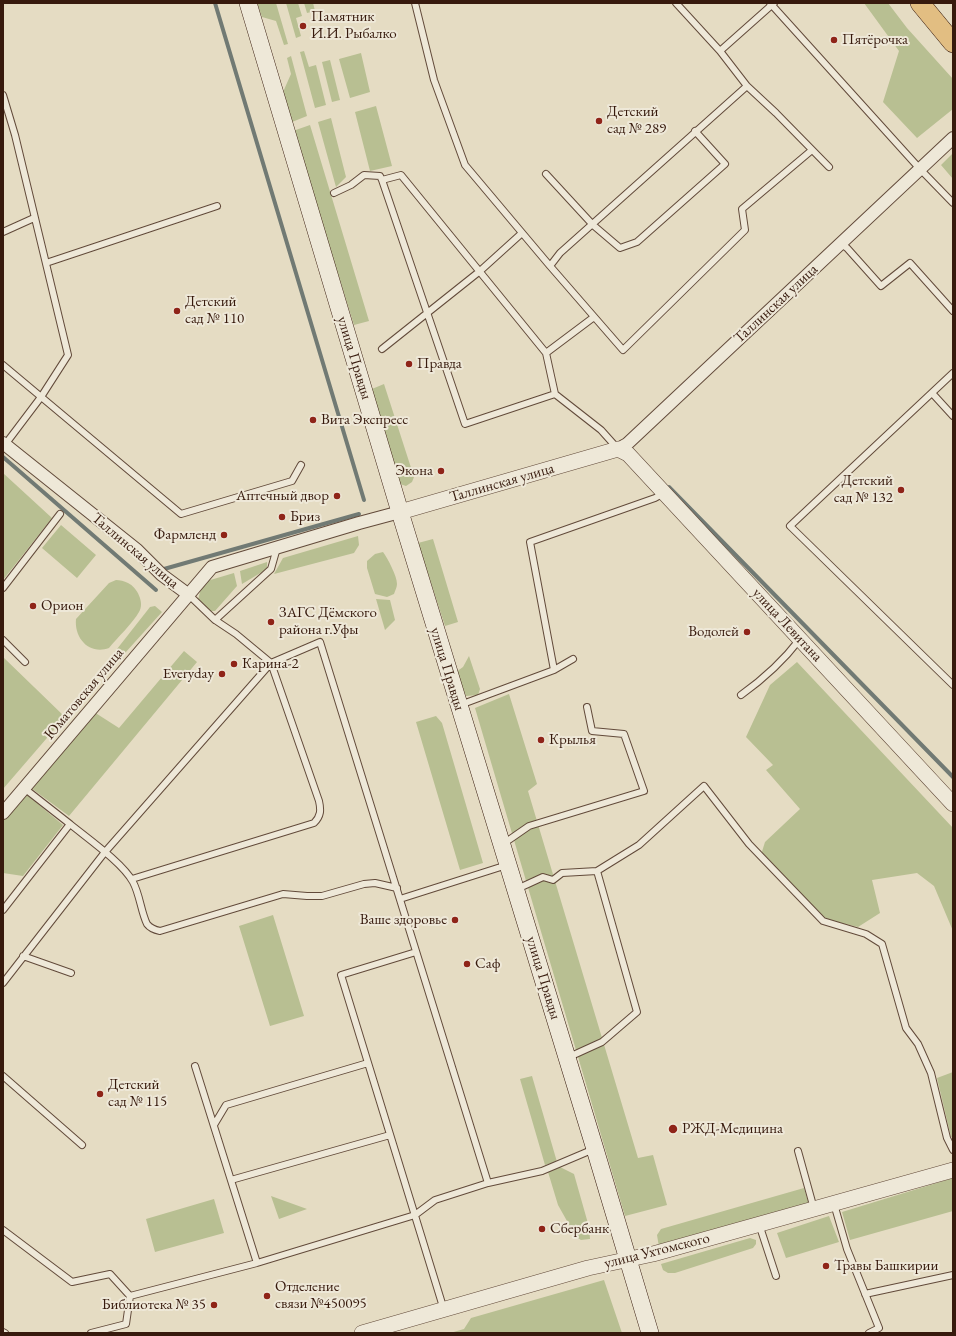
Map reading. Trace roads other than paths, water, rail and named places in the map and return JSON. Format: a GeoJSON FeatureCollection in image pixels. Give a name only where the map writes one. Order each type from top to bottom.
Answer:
{"type":"FeatureCollection","features":[{"type":"Feature","properties":{"kind":"main road","name":"улица Правды"},"geometry":{"type":"LineString","coordinates":[[248,3],[400,512],[650,1333]]}},
{"type":"Feature","properties":{"kind":"main road"},"geometry":{"type":"LineString","coordinates":[[920,3],[953,43]]}},
{"type":"Feature","properties":{"kind":"street","name":"Таллинская улица"},"geometry":{"type":"LineString","coordinates":[[4,445],[137,550],[162,575],[189,595],[212,567],[359,523],[618,449],[627,444],[953,138]]}},
{"type":"Feature","properties":{"kind":"street","name":"улица Левитана"},"geometry":{"type":"LineString","coordinates":[[618,449],[628,454],[953,804]]}},
{"type":"Feature","properties":{"kind":"street","name":"Юматовская улица"},"geometry":{"type":"LineString","coordinates":[[3,813],[189,595]]}},
{"type":"Feature","properties":{"kind":"street","name":"улица Ухтомского"},"geometry":{"type":"LineString","coordinates":[[362,1333],[588,1268],[653,1254],[953,1170]]}},
{"type":"Feature","properties":{"kind":"lane"},"geometry":{"type":"LineString","coordinates":[[415,3],[434,80],[465,165],[623,350],[745,230],[742,209],[812,150]]}},
{"type":"Feature","properties":{"kind":"lane"},"geometry":{"type":"LineString","coordinates":[[676,3],[720,52],[747,86],[829,167]]}},
{"type":"Feature","properties":{"kind":"lane"},"geometry":{"type":"LineString","coordinates":[[720,52],[772,4],[920,169],[953,203]]}},
{"type":"Feature","properties":{"kind":"lane"},"geometry":{"type":"LineString","coordinates":[[550,266],[560,253],[747,86]]}},
{"type":"Feature","properties":{"kind":"lane"},"geometry":{"type":"LineString","coordinates":[[3,95],[15,135],[68,355],[42,396],[4,445]]}},
{"type":"Feature","properties":{"kind":"lane"},"geometry":{"type":"LineString","coordinates":[[546,174],[593,225],[620,248],[637,242],[725,164],[695,131]]}},
{"type":"Feature","properties":{"kind":"lane"},"geometry":{"type":"LineString","coordinates":[[334,193],[364,175],[380,176],[465,424],[555,394]]}},
{"type":"Feature","properties":{"kind":"lane"},"geometry":{"type":"LineString","coordinates":[[382,180],[401,175],[546,353],[555,394],[601,430],[618,449]]}},
{"type":"Feature","properties":{"kind":"lane"},"geometry":{"type":"LineString","coordinates":[[46,263],[217,206]]}},
{"type":"Feature","properties":{"kind":"lane"},"geometry":{"type":"LineString","coordinates":[[3,232],[34,218]]}},
{"type":"Feature","properties":{"kind":"lane"},"geometry":{"type":"LineString","coordinates":[[382,349],[480,271],[522,233]]}},
{"type":"Feature","properties":{"kind":"lane"},"geometry":{"type":"LineString","coordinates":[[841,244],[847,248],[881,286],[910,263],[953,311]]}},
{"type":"Feature","properties":{"kind":"lane"},"geometry":{"type":"LineString","coordinates":[[546,353],[594,317]]}},
{"type":"Feature","properties":{"kind":"lane"},"geometry":{"type":"LineString","coordinates":[[3,365],[42,396],[180,514],[292,481],[301,465]]}},
{"type":"Feature","properties":{"kind":"lane"},"geometry":{"type":"LineString","coordinates":[[953,373],[790,526],[953,685]]}},
{"type":"Feature","properties":{"kind":"lane"},"geometry":{"type":"LineString","coordinates":[[932,393],[953,416]]}},
{"type":"Feature","properties":{"kind":"lane"},"geometry":{"type":"LineString","coordinates":[[554,670],[530,542],[655,498],[664,493]]}},
{"type":"Feature","properties":{"kind":"lane"},"geometry":{"type":"LineString","coordinates":[[3,588],[60,514]]}},
{"type":"Feature","properties":{"kind":"lane"},"geometry":{"type":"LineString","coordinates":[[215,620],[271,569],[277,548]]}},
{"type":"Feature","properties":{"kind":"lane"},"geometry":{"type":"LineString","coordinates":[[132,880],[314,823],[318,819],[321,808],[271,663],[236,634],[215,620],[189,595]]}},
{"type":"Feature","properties":{"kind":"lane"},"geometry":{"type":"LineString","coordinates":[[741,695],[754,686],[794,647],[800,639]]}},
{"type":"Feature","properties":{"kind":"lane"},"geometry":{"type":"LineString","coordinates":[[3,640],[25,662]]}},
{"type":"Feature","properties":{"kind":"lane"},"geometry":{"type":"LineString","coordinates":[[3,983],[105,852],[271,663],[320,642],[488,1183]]}},
{"type":"Feature","properties":{"kind":"lane"},"geometry":{"type":"LineString","coordinates":[[459,706],[554,670],[573,659]]}},
{"type":"Feature","properties":{"kind":"lane"},"geometry":{"type":"LineString","coordinates":[[502,845],[530,826],[644,791],[624,734],[592,731],[587,706]]}},
{"type":"Feature","properties":{"kind":"lane"},"geometry":{"type":"LineString","coordinates":[[515,890],[544,877],[553,880],[562,873],[597,872],[639,845],[704,786],[749,844],[823,921],[866,934],[882,944],[906,1028],[918,1044],[931,1073],[947,1138],[953,1150]]}},
{"type":"Feature","properties":{"kind":"lane"},"geometry":{"type":"LineString","coordinates":[[24,788],[105,852],[128,874],[137,891],[147,924],[151,928],[160,931],[283,894],[322,896],[364,884],[374,883],[397,888]]}},
{"type":"Feature","properties":{"kind":"lane"},"geometry":{"type":"LineString","coordinates":[[3,910],[70,824]]}},
{"type":"Feature","properties":{"kind":"lane"},"geometry":{"type":"LineString","coordinates":[[400,899],[508,865]]}},
{"type":"Feature","properties":{"kind":"lane"},"geometry":{"type":"LineString","coordinates":[[567,1058],[602,1042],[637,1012],[597,872]]}},
{"type":"Feature","properties":{"kind":"lane"},"geometry":{"type":"LineString","coordinates":[[416,952],[341,975],[444,1310]]}},
{"type":"Feature","properties":{"kind":"lane"},"geometry":{"type":"LineString","coordinates":[[23,956],[71,974]]}},
{"type":"Feature","properties":{"kind":"lane"},"geometry":{"type":"LineString","coordinates":[[214,1125],[226,1104],[368,1063]]}},
{"type":"Feature","properties":{"kind":"lane"},"geometry":{"type":"LineString","coordinates":[[196,1066],[257,1263]]}},
{"type":"Feature","properties":{"kind":"lane"},"geometry":{"type":"LineString","coordinates":[[3,1076],[82,1145]]}},
{"type":"Feature","properties":{"kind":"lane"},"geometry":{"type":"LineString","coordinates":[[231,1180],[390,1135]]}},
{"type":"Feature","properties":{"kind":"lane"},"geometry":{"type":"LineString","coordinates":[[130,1296],[257,1263],[415,1215],[435,1200],[488,1183],[542,1171],[595,1149]]}},
{"type":"Feature","properties":{"kind":"lane"},"geometry":{"type":"LineString","coordinates":[[798,1151],[814,1209]]}},
{"type":"Feature","properties":{"kind":"lane"},"geometry":{"type":"LineString","coordinates":[[834,1204],[847,1249],[879,1328],[869,1333]]}},
{"type":"Feature","properties":{"kind":"lane"},"geometry":{"type":"LineString","coordinates":[[759,1224],[776,1276]]}},
{"type":"Feature","properties":{"kind":"lane"},"geometry":{"type":"LineString","coordinates":[[3,1230],[72,1282],[110,1274],[130,1296]]}},
{"type":"Feature","properties":{"kind":"lane"},"geometry":{"type":"LineString","coordinates":[[865,1294],[953,1275]]}},
{"type":"Feature","properties":{"kind":"lane"},"geometry":{"type":"LineString","coordinates":[[91,1333],[126,1324],[130,1296]]}},
{"type":"Feature","properties":{"kind":"waterway"},"geometry":{"type":"LineString","coordinates":[[215,3],[364,500]]}},
{"type":"Feature","properties":{"kind":"waterway"},"geometry":{"type":"LineString","coordinates":[[3,457],[156,590]]}},
{"type":"Feature","properties":{"kind":"waterway"},"geometry":{"type":"LineString","coordinates":[[669,487],[953,777]]}},
{"type":"Feature","properties":{"kind":"waterway"},"geometry":{"type":"LineString","coordinates":[[164,569],[359,514]]}},
{"type":"Feature","properties":{"kind":"place","name":"Памятник И.И. Рыбалко"},"geometry":{"type":"Point","coordinates":[303,26]}},
{"type":"Feature","properties":{"kind":"place","name":"Пятёрочка"},"geometry":{"type":"Point","coordinates":[834,40]}},
{"type":"Feature","properties":{"kind":"place","name":"Детский сад № 289"},"geometry":{"type":"Point","coordinates":[599,121]}},
{"type":"Feature","properties":{"kind":"place","name":"Детский сад № 110"},"geometry":{"type":"Point","coordinates":[177,311]}},
{"type":"Feature","properties":{"kind":"place","name":"Правда"},"geometry":{"type":"Point","coordinates":[409,364]}},
{"type":"Feature","properties":{"kind":"place","name":"Вита Экспресс"},"geometry":{"type":"Point","coordinates":[313,420]}},
{"type":"Feature","properties":{"kind":"place","name":"Экона"},"geometry":{"type":"Point","coordinates":[441,471]}},
{"type":"Feature","properties":{"kind":"place","name":"Детский сад № 132"},"geometry":{"type":"Point","coordinates":[901,490]}},
{"type":"Feature","properties":{"kind":"place","name":"Аптечный двор"},"geometry":{"type":"Point","coordinates":[337,496]}},
{"type":"Feature","properties":{"kind":"place","name":"Бриз"},"geometry":{"type":"Point","coordinates":[282,517]}},
{"type":"Feature","properties":{"kind":"place","name":"Фармленд"},"geometry":{"type":"Point","coordinates":[224,535]}},
{"type":"Feature","properties":{"kind":"place","name":"Орион"},"geometry":{"type":"Point","coordinates":[33,606]}},
{"type":"Feature","properties":{"kind":"place","name":"ЗАГС Дёмского района г.Уфы"},"geometry":{"type":"Point","coordinates":[271,622]}},
{"type":"Feature","properties":{"kind":"place","name":"Водолей"},"geometry":{"type":"Point","coordinates":[747,632]}},
{"type":"Feature","properties":{"kind":"place","name":"Карина-2"},"geometry":{"type":"Point","coordinates":[234,664]}},
{"type":"Feature","properties":{"kind":"place","name":"Everyday"},"geometry":{"type":"Point","coordinates":[222,674]}},
{"type":"Feature","properties":{"kind":"place","name":"Крылья"},"geometry":{"type":"Point","coordinates":[541,740]}},
{"type":"Feature","properties":{"kind":"place","name":"Ваше здоровье"},"geometry":{"type":"Point","coordinates":[455,920]}},
{"type":"Feature","properties":{"kind":"place","name":"Саф"},"geometry":{"type":"Point","coordinates":[467,964]}},
{"type":"Feature","properties":{"kind":"place","name":"Детский сад № 115"},"geometry":{"type":"Point","coordinates":[100,1094]}},
{"type":"Feature","properties":{"kind":"place","name":"РЖД-Медицина"},"geometry":{"type":"Point","coordinates":[673,1129]}},
{"type":"Feature","properties":{"kind":"place","name":"Сбербанк"},"geometry":{"type":"Point","coordinates":[542,1229]}},
{"type":"Feature","properties":{"kind":"place","name":"Травы Башкирии"},"geometry":{"type":"Point","coordinates":[826,1266]}},
{"type":"Feature","properties":{"kind":"place","name":"Отделение связи №450095"},"geometry":{"type":"Point","coordinates":[267,1296]}},
{"type":"Feature","properties":{"kind":"place","name":"Библиотека № 35"},"geometry":{"type":"Point","coordinates":[214,1305]}}]}
